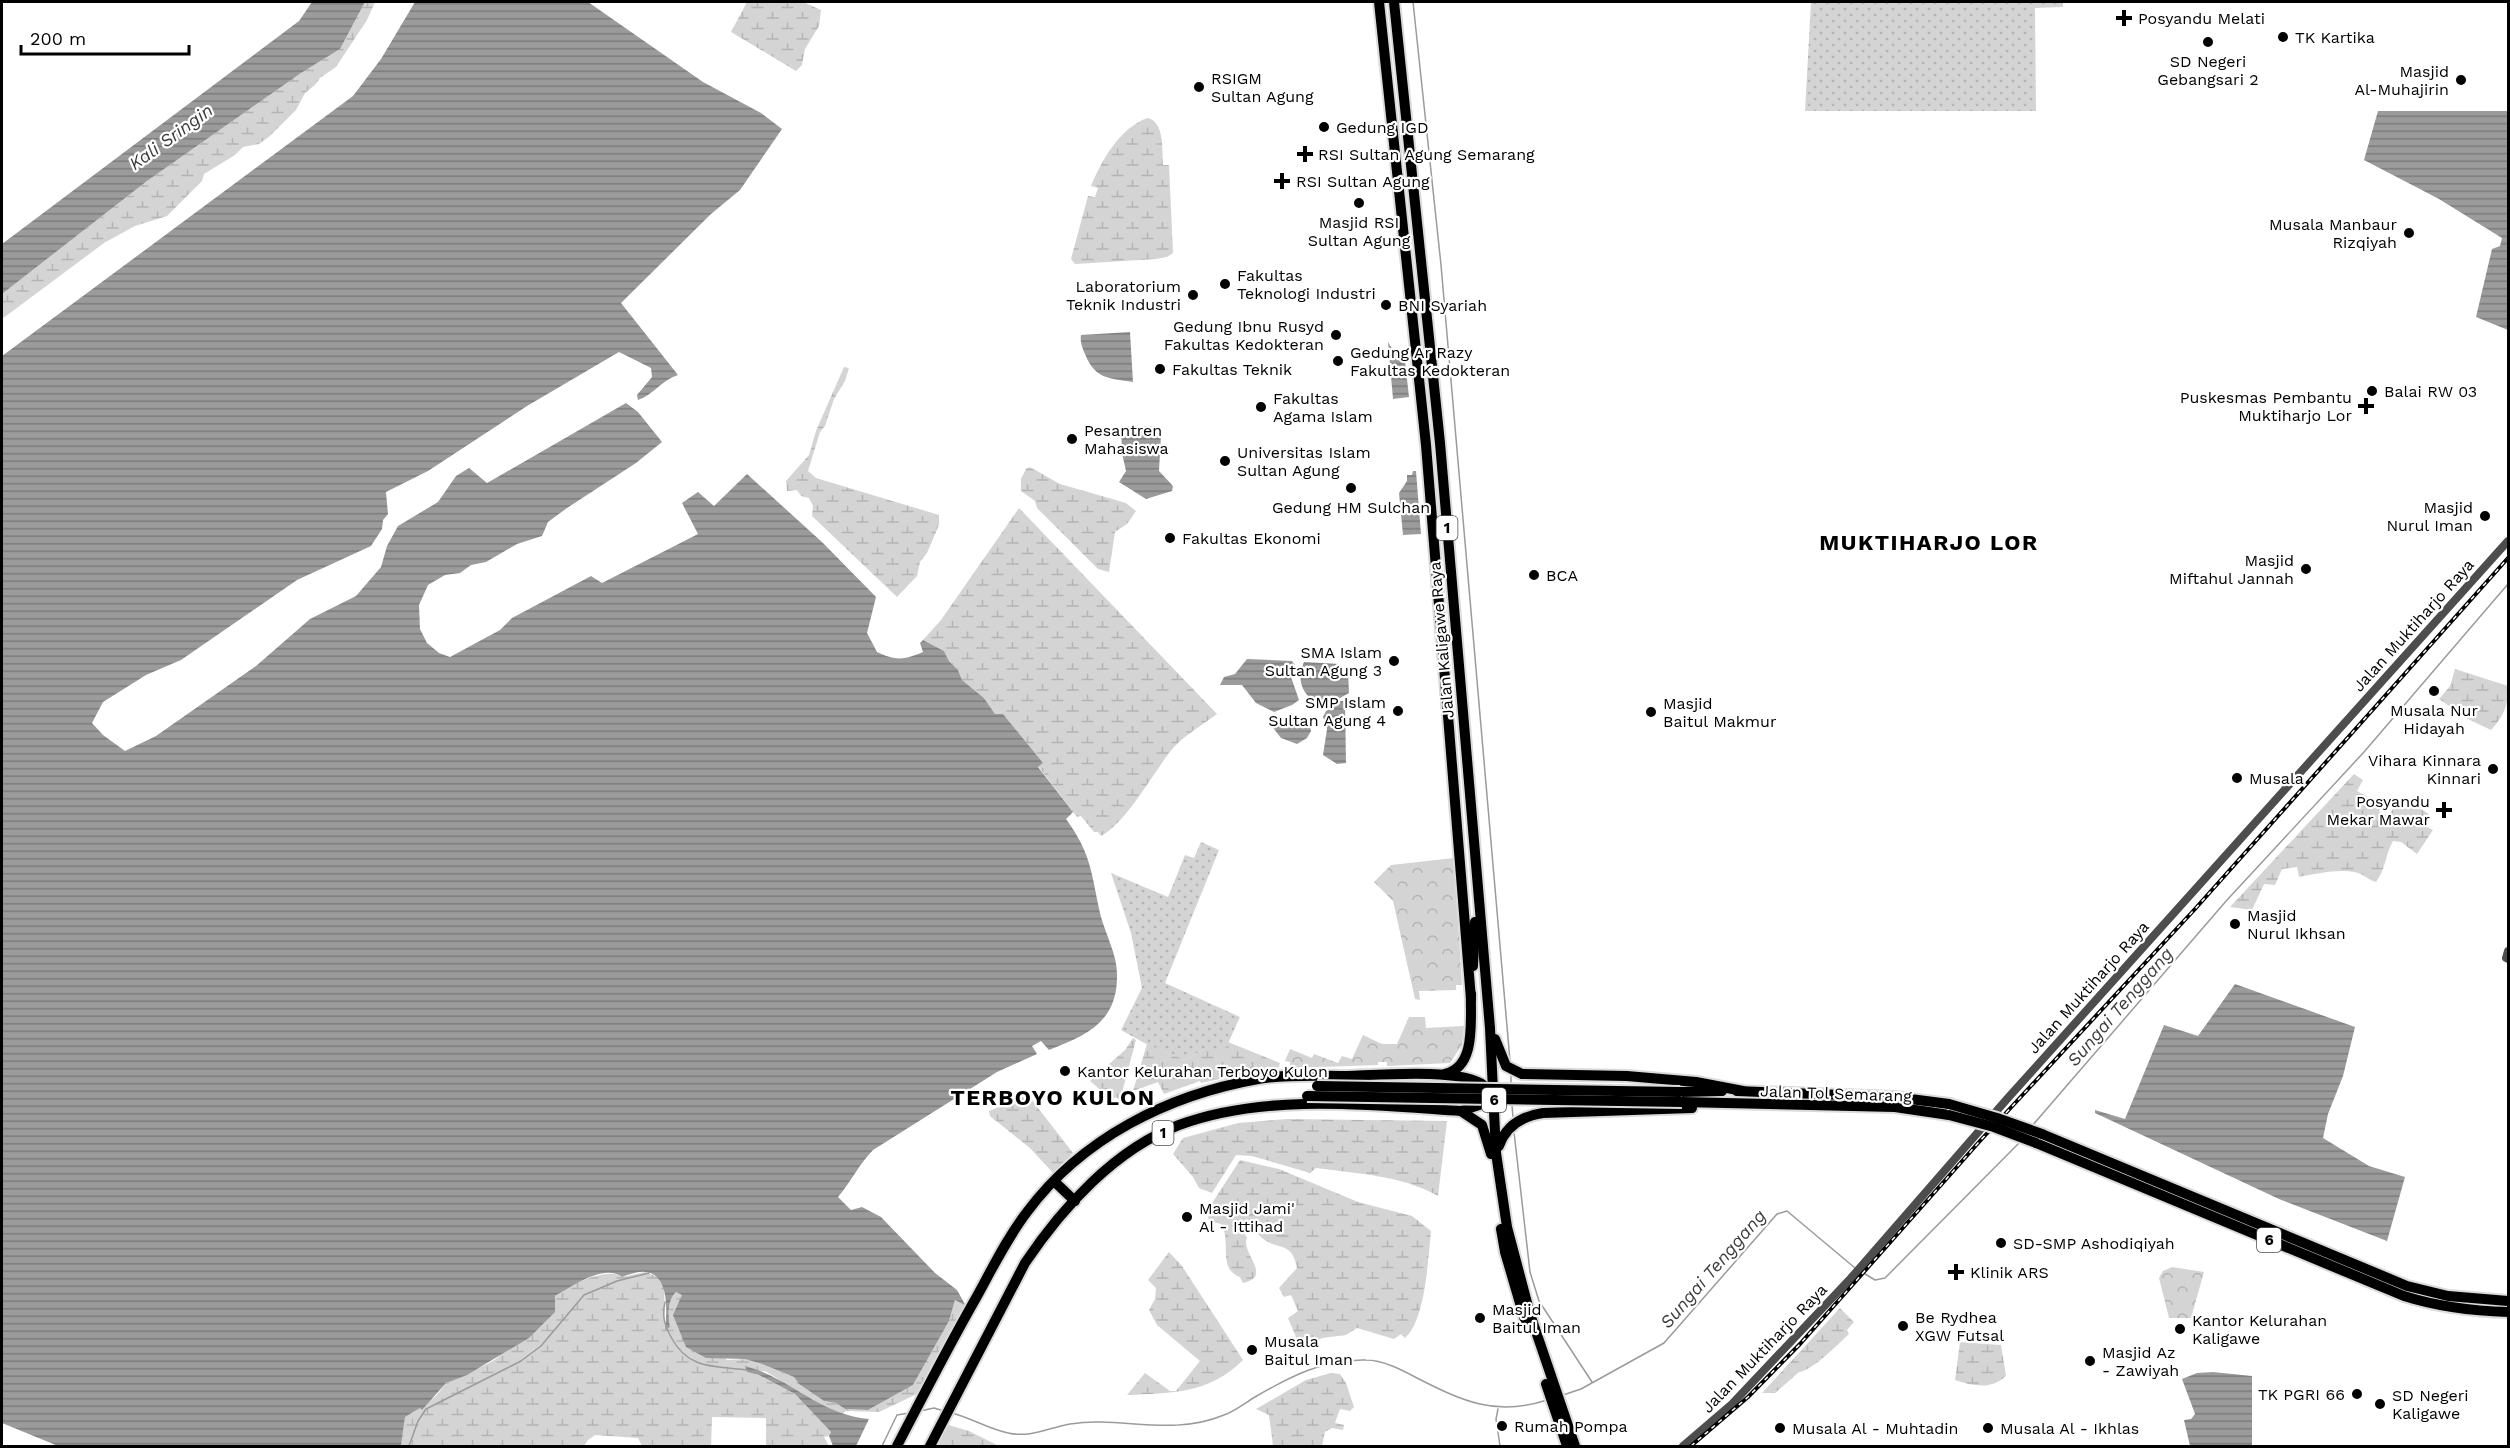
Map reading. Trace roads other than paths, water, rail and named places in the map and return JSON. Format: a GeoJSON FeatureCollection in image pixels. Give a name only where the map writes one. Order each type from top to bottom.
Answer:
{"type":"FeatureCollection","features":[{"type":"Feature","properties":{"kind":"highway"},"geometry":{"type":"LineString","coordinates":[[1379,2],[1414,259]]}},
{"type":"Feature","properties":{"kind":"highway","name":"Jalan Kaligawe Raya"},"geometry":{"type":"LineString","coordinates":[[1387,2],[1490,1028],[1497,1060]]}},
{"type":"Feature","properties":{"kind":"highway","name":"Jalan Kaligawe Raya"},"geometry":{"type":"LineString","coordinates":[[1394,2],[1414,259]]}},
{"type":"Feature","properties":{"kind":"highway"},"geometry":{"type":"LineString","coordinates":[[1400,2],[1457,570],[1491,995],[1489,1014]]}},
{"type":"Feature","properties":{"kind":"highway"},"geometry":{"type":"LineString","coordinates":[[1432,440],[1471,999]]}},
{"type":"Feature","properties":{"kind":"highway","name":"Jalan Kaligawe Raya"},"geometry":{"type":"LineString","coordinates":[[1432,440],[1475,920]]}},
{"type":"Feature","properties":{"kind":"highway"},"geometry":{"type":"LineString","coordinates":[[1475,920],[1493,1156],[1507,1227],[1530,1314],[1549,1383],[1570,1442]]}},
{"type":"Feature","properties":{"kind":"highway","name":"1"},"geometry":{"type":"LineString","coordinates":[[897,1446],[942,1358],[1012,1233],[1028,1210],[1084,1153],[1125,1124],[1206,1092],[1272,1077],[1442,1075],[1455,1071],[1464,1062],[1468,1048],[1475,920]]}},
{"type":"Feature","properties":{"kind":"highway"},"geometry":{"type":"LineString","coordinates":[[1493,1156],[1497,1060]]}},
{"type":"Feature","properties":{"kind":"highway"},"geometry":{"type":"LineString","coordinates":[[1497,1060],[1518,1073],[1627,1076],[1696,1082],[1743,1091]]}},
{"type":"Feature","properties":{"kind":"highway","name":"1"},"geometry":{"type":"LineString","coordinates":[[1487,1096],[1497,1060]]}},
{"type":"Feature","properties":{"kind":"highway"},"geometry":{"type":"LineString","coordinates":[[1442,1075],[1465,1077],[1483,1085],[1495,1121]]}},
{"type":"Feature","properties":{"kind":"highway","name":"Jalan Tol Semarang"},"geometry":{"type":"LineString","coordinates":[[1272,1077],[1317,1086],[1681,1097],[1744,1104],[1949,1110]]}},
{"type":"Feature","properties":{"kind":"highway","name":"Jalan Tol Semarang"},"geometry":{"type":"LineString","coordinates":[[1272,1106],[1306,1096],[1681,1097],[1743,1091],[1896,1097],[1949,1110],[1994,1127],[2039,1138],[2407,1286],[2448,1296],[2508,1302]]}},
{"type":"Feature","properties":{"kind":"highway"},"geometry":{"type":"LineString","coordinates":[[1461,1111],[1479,1105],[1487,1096]]}},
{"type":"Feature","properties":{"kind":"highway"},"geometry":{"type":"LineString","coordinates":[[1493,1156],[1502,1136],[1525,1116],[1543,1113],[1689,1109],[1744,1104]]}},
{"type":"Feature","properties":{"kind":"highway","name":"1"},"geometry":{"type":"LineString","coordinates":[[930,1446],[1025,1263],[1042,1238],[1074,1201],[1120,1159],[1159,1134],[1180,1125],[1232,1111],[1272,1106],[1328,1105],[1461,1111]]}},
{"type":"Feature","properties":{"kind":"highway"},"geometry":{"type":"LineString","coordinates":[[1461,1111],[1482,1125],[1493,1156]]}},
{"type":"Feature","properties":{"kind":"highway","name":"Jalan Tol Semarang"},"geometry":{"type":"LineString","coordinates":[[2039,1138],[2404,1296],[2462,1310],[2508,1312]]}},
{"type":"Feature","properties":{"kind":"highway"},"geometry":{"type":"LineString","coordinates":[[1055,1182],[1074,1201]]}},
{"type":"Feature","properties":{"kind":"street","name":"Jalan Muktiharjo Raya"},"geometry":{"type":"LineString","coordinates":[[1683,1446],[1732,1404],[1851,1278],[2114,979],[2508,541]]}},
{"type":"Feature","properties":{"kind":"water","name":"Kali Sringin"},"geometry":{"type":"Polygon","coordinates":[[[312,2],[365,2],[340,49],[301,73],[147,181],[2,294],[2,244],[299,21],[312,2]]]}},
{"type":"Feature","properties":{"kind":"water"},"geometry":{"type":"Polygon","coordinates":[[[415,2],[588,2],[703,82],[761,113],[782,129],[740,190],[711,214],[621,303],[678,375],[638,400],[637,395],[652,377],[651,368],[619,352],[527,406],[428,471],[386,492],[388,514],[371,546],[297,580],[181,660],[146,675],[103,702],[92,723],[103,735],[125,751],[156,736],[256,666],[310,619],[356,596],[381,567],[387,546],[398,526],[438,502],[456,476],[469,468],[487,483],[626,403],[638,412],[662,442],[636,463],[548,522],[542,536],[517,544],[486,562],[471,565],[460,573],[445,575],[428,585],[419,605],[420,629],[427,643],[439,653],[450,657],[500,630],[512,618],[591,576],[602,583],[698,534],[682,503],[698,492],[714,506],[747,474],[823,543],[876,597],[867,633],[877,652],[895,658],[910,657],[923,652],[920,643],[923,640],[944,651],[949,661],[958,670],[962,680],[984,698],[995,714],[1003,714],[1043,763],[1038,767],[1073,812],[1066,819],[1075,832],[1090,866],[1101,917],[1115,960],[1116,990],[1106,1015],[1087,1032],[1049,1050],[1041,1041],[1032,1046],[1037,1054],[997,1072],[873,1150],[838,1197],[851,1210],[862,1207],[881,1217],[935,1273],[957,1290],[966,1306],[955,1300],[949,1321],[913,1385],[868,1410],[845,1409],[836,1403],[824,1401],[799,1384],[794,1377],[762,1364],[745,1359],[706,1358],[686,1347],[673,1315],[682,1295],[676,1292],[671,1300],[670,1327],[665,1330],[665,1295],[659,1279],[645,1272],[622,1277],[615,1273],[606,1273],[597,1274],[578,1282],[555,1296],[555,1312],[529,1338],[467,1375],[446,1383],[422,1410],[420,1408],[405,1417],[401,1446],[58,1446],[2,1423],[2,356],[353,96],[381,59],[415,2]]]}},
{"type":"Feature","properties":{"kind":"water"},"geometry":{"type":"Polygon","coordinates":[[[2378,111],[2508,111],[2508,330],[2476,317],[2492,249],[2500,246],[2502,238],[2439,199],[2364,160],[2378,111]]]}},
{"type":"Feature","properties":{"kind":"water"},"geometry":{"type":"Polygon","coordinates":[[[1130,332],[1133,382],[1109,378],[1098,373],[1085,354],[1081,335],[1130,332]]]}},
{"type":"Feature","properties":{"kind":"water"},"geometry":{"type":"Polygon","coordinates":[[[1388,342],[1398,358],[1405,361],[1409,397],[1393,399],[1388,342]]]}},
{"type":"Feature","properties":{"kind":"water"},"geometry":{"type":"Polygon","coordinates":[[[1121,426],[1150,426],[1159,430],[1161,435],[1159,471],[1173,486],[1172,491],[1146,499],[1119,482],[1126,471],[1122,453],[1121,426]]]}},
{"type":"Feature","properties":{"kind":"water"},"geometry":{"type":"Polygon","coordinates":[[[1413,471],[1416,471],[1421,534],[1403,535],[1399,493],[1407,481],[1407,475],[1412,475],[1413,471]]]}},
{"type":"Feature","properties":{"kind":"water"},"geometry":{"type":"Polygon","coordinates":[[[1247,659],[1292,661],[1295,665],[1291,677],[1299,700],[1274,712],[1256,703],[1242,685],[1220,685],[1224,677],[1235,674],[1247,659]]]}},
{"type":"Feature","properties":{"kind":"water"},"geometry":{"type":"Polygon","coordinates":[[[1304,662],[1339,664],[1340,670],[1348,671],[1349,693],[1324,707],[1311,699],[1301,683],[1301,669],[1304,662]]]}},
{"type":"Feature","properties":{"kind":"water"},"geometry":{"type":"Polygon","coordinates":[[[1340,701],[1345,701],[1346,763],[1337,764],[1323,755],[1327,729],[1323,717],[1326,711],[1340,701]]]}},
{"type":"Feature","properties":{"kind":"water"},"geometry":{"type":"Polygon","coordinates":[[[1302,716],[1309,720],[1311,731],[1307,738],[1297,744],[1281,738],[1271,725],[1302,716]]]}},
{"type":"Feature","properties":{"kind":"water"},"geometry":{"type":"Polygon","coordinates":[[[2235,984],[2355,1027],[2343,1076],[2328,1114],[2323,1138],[2369,1166],[2405,1177],[2387,1241],[2279,1199],[2095,1113],[2095,1110],[2125,1119],[2164,1025],[2198,1036],[2235,984]]]}},
{"type":"Feature","properties":{"kind":"water"},"geometry":{"type":"Polygon","coordinates":[[[745,1366],[778,1379],[835,1411],[869,1419],[856,1446],[833,1446],[829,1436],[831,1432],[795,1394],[759,1375],[747,1372],[745,1366]]]}},
{"type":"Feature","properties":{"kind":"water"},"geometry":{"type":"Polygon","coordinates":[[[2213,1372],[2252,1376],[2252,1446],[2190,1446],[2184,1420],[2191,1419],[2195,1414],[2182,1379],[2197,1373],[2213,1372]]]}},
{"type":"Feature","properties":{"kind":"waterway"},"geometry":{"type":"LineString","coordinates":[[1413,2],[1441,265],[1510,1061]]}},
{"type":"Feature","properties":{"kind":"waterway","name":"Sungai Tenggang"},"geometry":{"type":"LineString","coordinates":[[2032,1126],[2227,900],[2364,752],[2508,584]]}},
{"type":"Feature","properties":{"kind":"waterway"},"geometry":{"type":"LineString","coordinates":[[1511,1075],[1511,1085]]}},
{"type":"Feature","properties":{"kind":"waterway"},"geometry":{"type":"LineString","coordinates":[[1512,1105],[1513,1118]]}},
{"type":"Feature","properties":{"kind":"waterway"},"geometry":{"type":"LineString","coordinates":[[1514,1132],[1530,1272],[1539,1301],[1592,1382]]}},
{"type":"Feature","properties":{"kind":"waterway","name":"Sungai Tenggang"},"geometry":{"type":"LineString","coordinates":[[1862,1272],[1875,1280],[1885,1278],[2020,1142]]}},
{"type":"Feature","properties":{"kind":"waterway","name":"Sungai Tenggang"},"geometry":{"type":"LineString","coordinates":[[1563,1395],[1581,1389],[1664,1343],[1777,1214],[1787,1211],[1855,1268]]}},
{"type":"Feature","properties":{"kind":"waterway","name":"Sungai Tenggang"},"geometry":{"type":"LineString","coordinates":[[409,1446],[418,1421],[426,1409],[521,1361],[541,1346],[584,1295],[617,1281],[649,1273]]}},
{"type":"Feature","properties":{"kind":"waterway","name":"Sungai Tenggang"},"geometry":{"type":"LineString","coordinates":[[665,1302],[664,1320],[667,1328],[678,1348],[686,1356],[714,1367],[748,1370]]}},
{"type":"Feature","properties":{"kind":"waterway","name":"Sungai Tenggang"},"geometry":{"type":"LineString","coordinates":[[952,1413],[994,1429],[1016,1434],[1089,1422],[1185,1425],[1228,1413],[1308,1370],[1351,1360],[1366,1360],[1392,1366],[1449,1394],[1480,1404],[1511,1407],[1547,1400]]}},
{"type":"Feature","properties":{"kind":"waterway","name":"Sungai Tenggang"},"geometry":{"type":"LineString","coordinates":[[920,1411],[934,1408],[944,1411]]}},
{"type":"Feature","properties":{"kind":"waterway"},"geometry":{"type":"LineString","coordinates":[[1498,1409],[1496,1419],[1500,1446]]}},
{"type":"Feature","properties":{"kind":"waterway","name":"Sungai Tenggang"},"geometry":{"type":"LineString","coordinates":[[882,1446],[897,1415],[909,1413]]}},
{"type":"Feature","properties":{"kind":"railway"},"geometry":{"type":"LineString","coordinates":[[1691,1446],[1748,1397],[1800,1344],[1979,1142],[2195,909],[2508,558]]}},
{"type":"Feature","properties":{"kind":"place","name":"Posyandu Melati"},"geometry":{"type":"Point","coordinates":[2124,18]}},
{"type":"Feature","properties":{"kind":"place","name":"TK Kartika"},"geometry":{"type":"Point","coordinates":[2283,37]}},
{"type":"Feature","properties":{"kind":"place","name":"SD Negeri Gebangsari 2"},"geometry":{"type":"Point","coordinates":[2208,42]}},
{"type":"Feature","properties":{"kind":"place","name":"Masjid Al-Muhajirin"},"geometry":{"type":"Point","coordinates":[2461,80]}},
{"type":"Feature","properties":{"kind":"place","name":"RSIGM Sultan Agung"},"geometry":{"type":"Point","coordinates":[1199,87]}},
{"type":"Feature","properties":{"kind":"place","name":"Gedung IGD"},"geometry":{"type":"Point","coordinates":[1324,127]}},
{"type":"Feature","properties":{"kind":"place","name":"RSI Sultan Agung Semarang"},"geometry":{"type":"Point","coordinates":[1305,154]}},
{"type":"Feature","properties":{"kind":"place","name":"RSI Sultan Agung"},"geometry":{"type":"Point","coordinates":[1282,181]}},
{"type":"Feature","properties":{"kind":"place","name":"Masjid RSI Sultan Agung"},"geometry":{"type":"Point","coordinates":[1359,203]}},
{"type":"Feature","properties":{"kind":"place","name":"Musala Manbaur Rizqiyah"},"geometry":{"type":"Point","coordinates":[2409,233]}},
{"type":"Feature","properties":{"kind":"place","name":"Fakultas Teknologi Industri"},"geometry":{"type":"Point","coordinates":[1225,284]}},
{"type":"Feature","properties":{"kind":"place","name":"Laboratorium Teknik Industri"},"geometry":{"type":"Point","coordinates":[1193,295]}},
{"type":"Feature","properties":{"kind":"place","name":"BNI Syariah"},"geometry":{"type":"Point","coordinates":[1386,305]}},
{"type":"Feature","properties":{"kind":"place","name":"Gedung Ibnu Rusyd Fakultas Kedokteran"},"geometry":{"type":"Point","coordinates":[1336,335]}},
{"type":"Feature","properties":{"kind":"place","name":"Gedung Ar Razy Fakultas Kedokteran"},"geometry":{"type":"Point","coordinates":[1338,361]}},
{"type":"Feature","properties":{"kind":"place","name":"Fakultas Teknik"},"geometry":{"type":"Point","coordinates":[1160,369]}},
{"type":"Feature","properties":{"kind":"place","name":"Balai RW 03"},"geometry":{"type":"Point","coordinates":[2372,391]}},
{"type":"Feature","properties":{"kind":"place","name":"Puskesmas Pembantu Muktiharjo Lor"},"geometry":{"type":"Point","coordinates":[2366,406]}},
{"type":"Feature","properties":{"kind":"place","name":"Fakultas Agama Islam"},"geometry":{"type":"Point","coordinates":[1261,407]}},
{"type":"Feature","properties":{"kind":"place","name":"Pesantren Mahasiswa"},"geometry":{"type":"Point","coordinates":[1072,439]}},
{"type":"Feature","properties":{"kind":"place","name":"Universitas Islam Sultan Agung"},"geometry":{"type":"Point","coordinates":[1225,461]}},
{"type":"Feature","properties":{"kind":"place","name":"Gedung HM Sulchan"},"geometry":{"type":"Point","coordinates":[1351,488]}},
{"type":"Feature","properties":{"kind":"place","name":"Masjid Nurul Iman"},"geometry":{"type":"Point","coordinates":[2485,516]}},
{"type":"Feature","properties":{"kind":"place","name":"Fakultas Ekonomi"},"geometry":{"type":"Point","coordinates":[1170,538]}},
{"type":"Feature","properties":{"kind":"place","name":"Masjid Miftahul Jannah"},"geometry":{"type":"Point","coordinates":[2306,569]}},
{"type":"Feature","properties":{"kind":"place","name":"BCA"},"geometry":{"type":"Point","coordinates":[1534,575]}},
{"type":"Feature","properties":{"kind":"place","name":"SMA Islam Sultan Agung 3"},"geometry":{"type":"Point","coordinates":[1394,661]}},
{"type":"Feature","properties":{"kind":"place","name":"Musala Nur Hidayah"},"geometry":{"type":"Point","coordinates":[2434,691]}},
{"type":"Feature","properties":{"kind":"place","name":"SMP Islam Sultan Agung 4"},"geometry":{"type":"Point","coordinates":[1398,711]}},
{"type":"Feature","properties":{"kind":"place","name":"Masjid Baitul Makmur"},"geometry":{"type":"Point","coordinates":[1651,712]}},
{"type":"Feature","properties":{"kind":"place","name":"Vihara Kinnara Kinnari"},"geometry":{"type":"Point","coordinates":[2493,769]}},
{"type":"Feature","properties":{"kind":"place","name":"Musala"},"geometry":{"type":"Point","coordinates":[2237,778]}},
{"type":"Feature","properties":{"kind":"place","name":"Posyandu Mekar Mawar"},"geometry":{"type":"Point","coordinates":[2444,810]}},
{"type":"Feature","properties":{"kind":"place","name":"Masjid Nurul Ikhsan"},"geometry":{"type":"Point","coordinates":[2235,924]}},
{"type":"Feature","properties":{"kind":"place","name":"Kantor Kelurahan Terboyo Kulon"},"geometry":{"type":"Point","coordinates":[1065,1071]}},
{"type":"Feature","properties":{"kind":"place","name":"Masjid Jami' Al - Ittihad"},"geometry":{"type":"Point","coordinates":[1187,1217]}},
{"type":"Feature","properties":{"kind":"place","name":"SD-SMP Ashodiqiyah"},"geometry":{"type":"Point","coordinates":[2001,1243]}},
{"type":"Feature","properties":{"kind":"place","name":"Klinik ARS"},"geometry":{"type":"Point","coordinates":[1956,1272]}},
{"type":"Feature","properties":{"kind":"place","name":"Masjid Baitul Iman"},"geometry":{"type":"Point","coordinates":[1480,1318]}},
{"type":"Feature","properties":{"kind":"place","name":"Be Rydhea XGW Futsal"},"geometry":{"type":"Point","coordinates":[1903,1326]}},
{"type":"Feature","properties":{"kind":"place","name":"Kantor Kelurahan Kaligawe"},"geometry":{"type":"Point","coordinates":[2180,1329]}},
{"type":"Feature","properties":{"kind":"place","name":"Musala Baitul Iman"},"geometry":{"type":"Point","coordinates":[1252,1350]}},
{"type":"Feature","properties":{"kind":"place","name":"Masjid Az - Zawiyah"},"geometry":{"type":"Point","coordinates":[2090,1361]}},
{"type":"Feature","properties":{"kind":"place","name":"TK PGRI 66"},"geometry":{"type":"Point","coordinates":[2357,1394]}},
{"type":"Feature","properties":{"kind":"place","name":"SD Negeri Kaligawe"},"geometry":{"type":"Point","coordinates":[2380,1404]}},
{"type":"Feature","properties":{"kind":"place","name":"Rumah Pompa"},"geometry":{"type":"Point","coordinates":[1502,1426]}},
{"type":"Feature","properties":{"kind":"place","name":"Musala Al - Muhtadin"},"geometry":{"type":"Point","coordinates":[1780,1428]}},
{"type":"Feature","properties":{"kind":"place","name":"Musala Al - Ikhlas"},"geometry":{"type":"Point","coordinates":[1988,1428]}},
{"type":"Feature","properties":{"kind":"district","name":"MUKTIHARJO LOR"},"geometry":{"type":"Point","coordinates":[1929,542]}},
{"type":"Feature","properties":{"kind":"district","name":"TERBOYO KULON"},"geometry":{"type":"Point","coordinates":[1053,1097]}}]}
